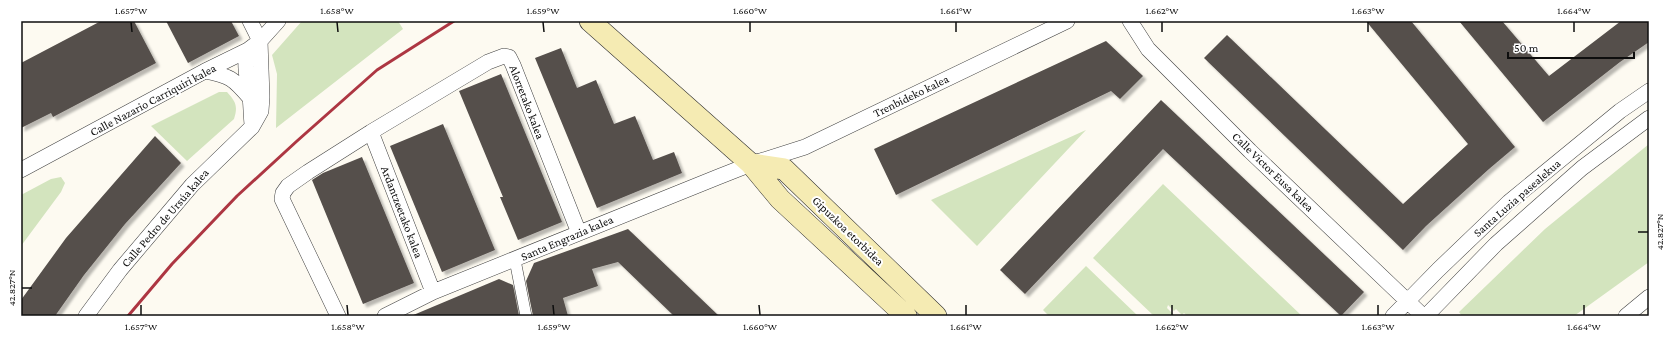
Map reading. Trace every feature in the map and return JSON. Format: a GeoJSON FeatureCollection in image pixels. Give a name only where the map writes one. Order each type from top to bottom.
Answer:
{"type":"FeatureCollection","features":[{"type":"Feature","properties":{"kind":"main road","name":"Gipuzkoa etorbidea"},"geometry":{"type":"LineString","coordinates":[[590,21],[751,164],[780,199],[906,316]]}},
{"type":"Feature","properties":{"kind":"main road","name":"Gipuzkoa etorbidea"},"geometry":{"type":"LineString","coordinates":[[751,164],[784,169],[936,316]]}},
{"type":"Feature","properties":{"kind":"street"},"geometry":{"type":"LineString","coordinates":[[250,21],[260,42]]}},
{"type":"Feature","properties":{"kind":"street","name":"Calle Nazario Carriquiri kalea"},"geometry":{"type":"LineString","coordinates":[[21,170],[205,71],[248,50],[260,42],[278,21]]}},
{"type":"Feature","properties":{"kind":"street","name":"Trenbideko kalea"},"geometry":{"type":"LineString","coordinates":[[751,164],[806,147],[1068,21]]}},
{"type":"Feature","properties":{"kind":"street","name":"Calle Victor Eusa kalea"},"geometry":{"type":"LineString","coordinates":[[1130,21],[1148,49],[1250,151],[1424,316]]}},
{"type":"Feature","properties":{"kind":"street","name":"Calle Pedro de Ursúa kalea"},"geometry":{"type":"LineString","coordinates":[[86,316],[120,270],[192,185],[252,127],[261,111],[262,97],[260,42]]}},
{"type":"Feature","properties":{"kind":"street"},"geometry":{"type":"LineString","coordinates":[[248,50],[245,57],[252,127]]}},
{"type":"Feature","properties":{"kind":"street","name":"Alorretako kalea"},"geometry":{"type":"LineString","coordinates":[[371,132],[488,62],[504,56],[509,57],[579,233]]}},
{"type":"Feature","properties":{"kind":"street"},"geometry":{"type":"LineString","coordinates":[[205,71],[236,81],[250,98]]}},
{"type":"Feature","properties":{"kind":"street","name":"Santa Luzia pasealekua"},"geometry":{"type":"LineString","coordinates":[[1393,316],[1438,270],[1509,202],[1620,111],[1649,91]]}},
{"type":"Feature","properties":{"kind":"street","name":"Santa Luzia pasealekua"},"geometry":{"type":"LineString","coordinates":[[1424,316],[1496,244],[1524,219],[1582,168],[1649,118]]}},
{"type":"Feature","properties":{"kind":"street"},"geometry":{"type":"LineString","coordinates":[[338,316],[282,199],[283,193],[288,186],[371,132]]}},
{"type":"Feature","properties":{"kind":"street","name":"Ardantzeetako kalea"},"geometry":{"type":"LineString","coordinates":[[371,132],[433,292]]}},
{"type":"Feature","properties":{"kind":"street","name":"Santa Engrazia kalea"},"geometry":{"type":"LineString","coordinates":[[385,316],[433,292],[751,164]]}},
{"type":"Feature","properties":{"kind":"street"},"geometry":{"type":"LineString","coordinates":[[515,260],[526,316]]}},
{"type":"Feature","properties":{"kind":"street"},"geometry":{"type":"LineString","coordinates":[[1626,316],[1649,297]]}},
{"type":"Feature","properties":{"kind":"green space"},"geometry":{"type":"Polygon","coordinates":[[[302,21],[398,21],[403,29],[276,128],[277,74],[272,55],[302,21]]]}},
{"type":"Feature","properties":{"kind":"green space"},"geometry":{"type":"Polygon","coordinates":[[[219,92],[227,92],[234,102],[236,111],[234,119],[187,161],[151,126],[219,92]]]}},
{"type":"Feature","properties":{"kind":"green space"},"geometry":{"type":"Polygon","coordinates":[[[1086,130],[977,246],[931,200],[1086,130]]]}},
{"type":"Feature","properties":{"kind":"green space"},"geometry":{"type":"Polygon","coordinates":[[[1649,144],[1649,262],[1574,316],[1462,316],[1459,312],[1545,229],[1649,144]]]}},
{"type":"Feature","properties":{"kind":"green space"},"geometry":{"type":"Polygon","coordinates":[[[61,177],[65,183],[61,192],[21,246],[21,195],[51,179],[61,177]]]}},
{"type":"Feature","properties":{"kind":"green space"},"geometry":{"type":"Polygon","coordinates":[[[1163,184],[1302,316],[1187,316],[1184,313],[1182,315],[1176,309],[1174,311],[1168,305],[1167,308],[1175,316],[1154,316],[1093,258],[1163,184]]]}},
{"type":"Feature","properties":{"kind":"green space"},"geometry":{"type":"Polygon","coordinates":[[[1086,266],[1138,316],[1049,316],[1043,310],[1086,266]]]}},
{"type":"Feature","properties":{"kind":"building"},"geometry":{"type":"Polygon","coordinates":[[[101,21],[134,21],[156,63],[53,117],[51,113],[21,128],[21,63],[101,21]]]}},
{"type":"Feature","properties":{"kind":"building"},"geometry":{"type":"Polygon","coordinates":[[[166,21],[231,21],[239,36],[188,63],[166,21]]]}},
{"type":"Feature","properties":{"kind":"building"},"geometry":{"type":"Polygon","coordinates":[[[1366,21],[1411,21],[1515,147],[1426,226],[1403,250],[1204,58],[1227,35],[1403,204],[1468,144],[1366,21]]]}},
{"type":"Feature","properties":{"kind":"building"},"geometry":{"type":"Polygon","coordinates":[[[1459,21],[1502,21],[1549,76],[1621,21],[1649,21],[1649,42],[1620,62],[1543,122],[1459,21]]]}},
{"type":"Feature","properties":{"kind":"building"},"geometry":{"type":"Polygon","coordinates":[[[1106,41],[1143,76],[1120,99],[1111,91],[896,195],[874,149],[1106,41]]]}},
{"type":"Feature","properties":{"kind":"building"},"geometry":{"type":"Polygon","coordinates":[[[561,48],[577,88],[596,80],[614,124],[635,116],[653,160],[674,152],[682,173],[597,208],[535,58],[561,48]]]}},
{"type":"Feature","properties":{"kind":"building"},"geometry":{"type":"Polygon","coordinates":[[[501,74],[562,222],[518,240],[500,197],[503,197],[459,91],[501,74]]]}},
{"type":"Feature","properties":{"kind":"building"},"geometry":{"type":"Polygon","coordinates":[[[1161,100],[1364,292],[1341,316],[1163,149],[1025,294],[1000,270],[1161,100]]]}},
{"type":"Feature","properties":{"kind":"building"},"geometry":{"type":"Polygon","coordinates":[[[443,124],[495,250],[442,272],[390,146],[443,124]]]}},
{"type":"Feature","properties":{"kind":"building"},"geometry":{"type":"Polygon","coordinates":[[[155,136],[181,163],[125,224],[84,275],[55,316],[21,316],[21,300],[66,238],[155,136]]]}},
{"type":"Feature","properties":{"kind":"building"},"geometry":{"type":"Polygon","coordinates":[[[362,157],[414,283],[363,304],[312,180],[323,173],[362,157]]]}},
{"type":"Feature","properties":{"kind":"building"},"geometry":{"type":"Polygon","coordinates":[[[628,229],[719,316],[674,316],[618,262],[592,269],[598,286],[563,298],[568,316],[533,316],[526,281],[534,263],[628,229]]]}},
{"type":"Feature","properties":{"kind":"building"},"geometry":{"type":"Polygon","coordinates":[[[499,279],[513,285],[519,316],[411,316],[499,279]]]}},
{"type":"Feature","properties":{"kind":"railway"},"geometry":{"type":"LineString","coordinates":[[128,316],[172,264],[237,196],[297,141],[377,70],[454,21]]}}]}
